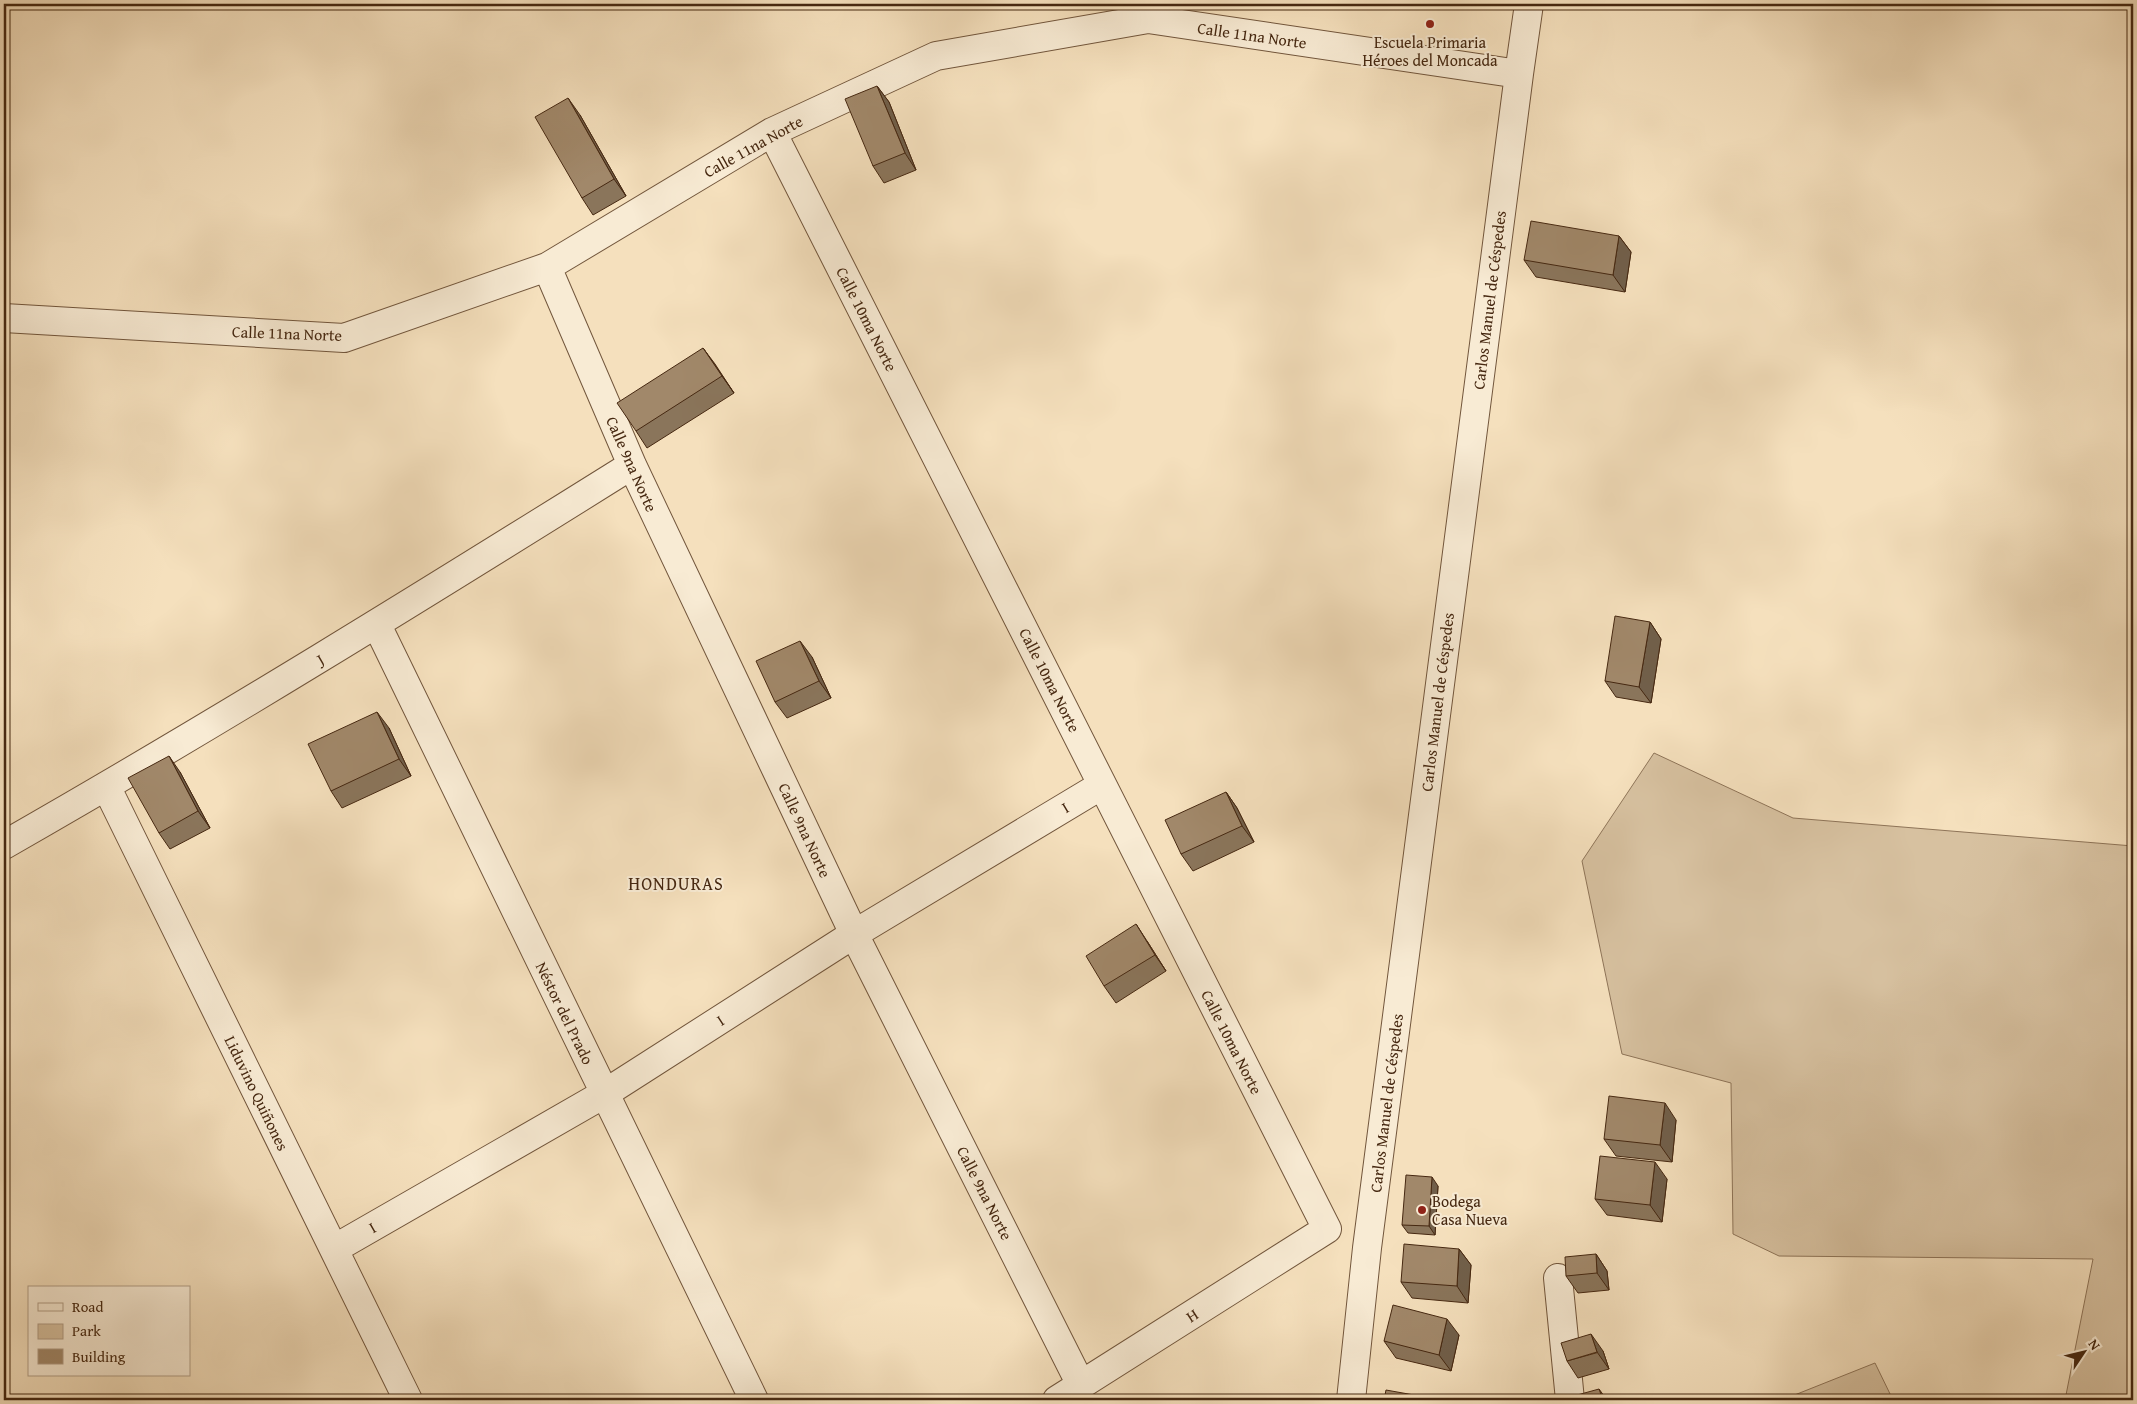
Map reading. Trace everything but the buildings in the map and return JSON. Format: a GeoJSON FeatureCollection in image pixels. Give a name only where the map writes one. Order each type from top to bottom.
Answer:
{"type":"FeatureCollection","features":[{"type":"Feature","properties":{"kind":"street","name":"Carlos Manuel de Céspedes"},"geometry":{"type":"LineString","coordinates":[[1351,1400],[1367,1248],[1518,74],[1529,4]]}},
{"type":"Feature","properties":{"kind":"street","name":"Calle 11na Norte"},"geometry":{"type":"LineString","coordinates":[[4,318],[344,338],[547,267],[772,132],[936,56],[1148,19],[1518,74]]}},
{"type":"Feature","properties":{"kind":"street","name":"Calle 10ma Norte"},"geometry":{"type":"LineString","coordinates":[[772,132],[1327,1229]]}},
{"type":"Feature","properties":{"kind":"street","name":"Calle 9na Norte"},"geometry":{"type":"LineString","coordinates":[[547,267],[632,465],[854,934],[1081,1386]]}},
{"type":"Feature","properties":{"kind":"street","name":"J"},"geometry":{"type":"LineString","coordinates":[[4,845],[377,625],[632,465]]}},
{"type":"Feature","properties":{"kind":"street","name":"Néstor del Prado"},"geometry":{"type":"LineString","coordinates":[[377,625],[754,1400]]}},
{"type":"Feature","properties":{"kind":"street","name":"I"},"geometry":{"type":"LineString","coordinates":[[334,1249],[604,1094],[854,934],[1102,784]]}},
{"type":"Feature","properties":{"kind":"street","name":"Liduvino Quiñones"},"geometry":{"type":"LineString","coordinates":[[106,786],[408,1400]]}},
{"type":"Feature","properties":{"kind":"street"},"geometry":{"type":"LineString","coordinates":[[1327,1229],[1367,1248]]}},
{"type":"Feature","properties":{"kind":"street","name":"H"},"geometry":{"type":"LineString","coordinates":[[1057,1400],[1327,1229]]}},
{"type":"Feature","properties":{"kind":"street"},"geometry":{"type":"LineString","coordinates":[[1558,1278],[1570,1400]]}},
{"type":"Feature","properties":{"kind":"green space"},"geometry":{"type":"Polygon","coordinates":[[[1654,753],[1793,818],[2133,846],[2133,1400],[2065,1400],[2093,1259],[1779,1256],[1733,1234],[1731,1083],[1622,1054],[1582,861],[1654,753]]]}},
{"type":"Feature","properties":{"kind":"green space"},"geometry":{"type":"Polygon","coordinates":[[[1875,1363],[1893,1400],[1782,1400],[1875,1363]]]}},
{"type":"Feature","properties":{"kind":"place","name":"Escuela Primaria Héroes del Moncada"},"geometry":{"type":"Point","coordinates":[1430,24]}},
{"type":"Feature","properties":{"kind":"place","name":"Bodega Casa Nueva"},"geometry":{"type":"Point","coordinates":[1422,1210]}},
{"type":"Feature","properties":{"kind":"district","name":"HONDURAS"},"geometry":{"type":"Point","coordinates":[676,884]}}]}
